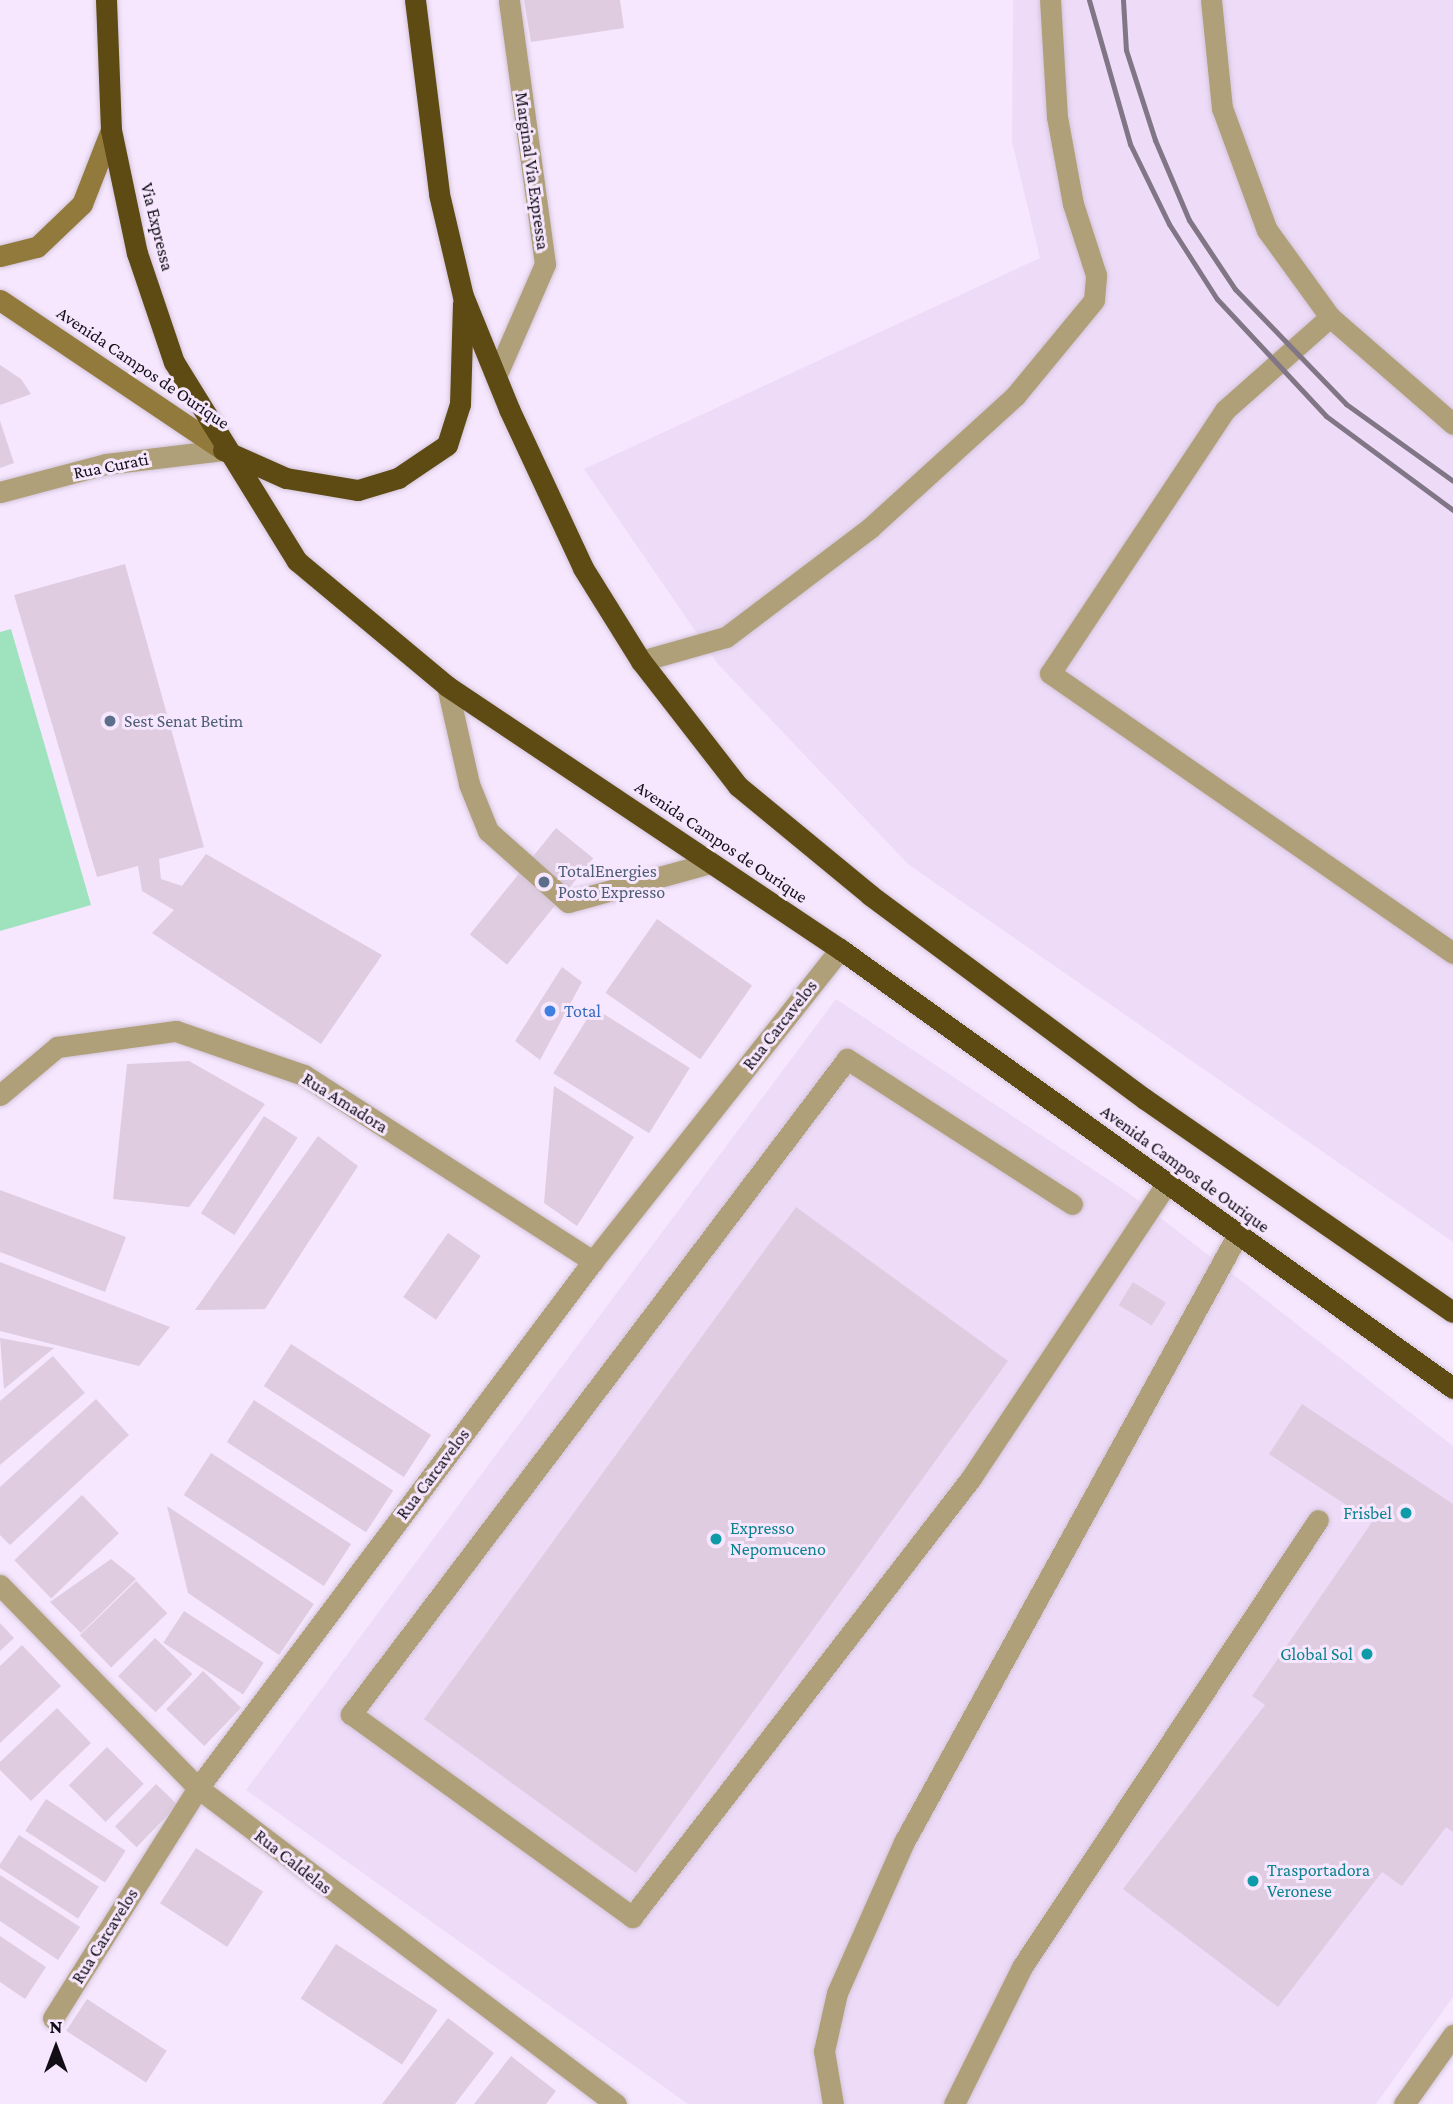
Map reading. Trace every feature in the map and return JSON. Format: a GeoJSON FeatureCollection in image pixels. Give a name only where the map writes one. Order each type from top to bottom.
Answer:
{"type":"FeatureCollection","features":[{"type":"Feature","properties":{"kind":"highway","name":"Via Expressa"},"geometry":{"type":"LineString","coordinates":[[106,0],[111,130],[137,253],[174,362],[223,450]]}},
{"type":"Feature","properties":{"kind":"highway"},"geometry":{"type":"LineString","coordinates":[[223,450],[286,478],[358,490],[398,478],[447,445],[460,404],[463,296],[430,139],[415,0]]}},
{"type":"Feature","properties":{"kind":"highway","name":"Avenida Campos de Ourique"},"geometry":{"type":"LineString","coordinates":[[463,296],[583,568],[641,661],[738,786],[870,895],[1145,1100],[1453,1312]]}},
{"type":"Feature","properties":{"kind":"highway","name":"Avenida Campos de Ourique"},"geometry":{"type":"LineString","coordinates":[[223,450],[297,561],[447,686],[840,949],[1453,1388]]}},
{"type":"Feature","properties":{"kind":"main road"},"geometry":{"type":"LineString","coordinates":[[0,256],[37,247],[82,204],[111,130]]}},
{"type":"Feature","properties":{"kind":"main road","name":"Avenida Campos de Ourique"},"geometry":{"type":"LineString","coordinates":[[0,300],[223,450]]}},
{"type":"Feature","properties":{"kind":"street","name":"Marginal Via Expressa"},"geometry":{"type":"LineString","coordinates":[[497,374],[545,264],[509,0]]}},
{"type":"Feature","properties":{"kind":"street"},"geometry":{"type":"LineString","coordinates":[[641,661],[726,637],[870,528],[1016,396],[1094,300],[1096,275],[1073,204],[1057,117],[1049,0]]}},
{"type":"Feature","properties":{"kind":"street"},"geometry":{"type":"LineString","coordinates":[[1211,0],[1222,108],[1267,230],[1330,317],[1453,424]]}},
{"type":"Feature","properties":{"kind":"street"},"geometry":{"type":"LineString","coordinates":[[1330,317],[1225,410],[1050,673],[1453,953]]}},
{"type":"Feature","properties":{"kind":"street","name":"Rua Curati"},"geometry":{"type":"LineString","coordinates":[[0,492],[106,464],[223,450]]}},
{"type":"Feature","properties":{"kind":"street"},"geometry":{"type":"LineString","coordinates":[[447,686],[469,784],[488,831],[568,902],[711,863]]}},
{"type":"Feature","properties":{"kind":"street","name":"Rua Carcavelos"},"geometry":{"type":"LineString","coordinates":[[53,2018],[198,1788],[593,1261],[840,949]]}},
{"type":"Feature","properties":{"kind":"street","name":"Rua Amadora"},"geometry":{"type":"LineString","coordinates":[[0,1095],[57,1047],[176,1031],[304,1075],[593,1261]]}},
{"type":"Feature","properties":{"kind":"street"},"geometry":{"type":"LineString","coordinates":[[1072,1204],[847,1059],[351,1714],[632,1917],[971,1478],[1167,1184]]}},
{"type":"Feature","properties":{"kind":"street"},"geometry":{"type":"LineString","coordinates":[[833,2104],[824,2051],[837,1993],[904,1842],[1238,1234]]}},
{"type":"Feature","properties":{"kind":"street"},"geometry":{"type":"LineString","coordinates":[[954,2104],[1022,1967],[1318,1520]]}},
{"type":"Feature","properties":{"kind":"street","name":"Rua Caldelas"},"geometry":{"type":"LineString","coordinates":[[0,1585],[198,1788],[616,2104]]}},
{"type":"Feature","properties":{"kind":"street"},"geometry":{"type":"LineString","coordinates":[[1404,2104],[1453,2035]]}},
{"type":"Feature","properties":{"kind":"shaded area"},"geometry":{"type":"Polygon","coordinates":[[[1013,0],[1453,0],[1453,1242],[909,865],[718,664],[584,469],[1040,258],[1012,142],[1013,0]]]}},
{"type":"Feature","properties":{"kind":"shaded area"},"geometry":{"type":"Polygon","coordinates":[[[836,999],[1130,1194],[1453,1446],[1453,1997],[1376,2104],[688,2104],[246,1790],[836,999]]]}},
{"type":"Feature","properties":{"kind":"green space"},"geometry":{"type":"Polygon","coordinates":[[[11,629],[91,905],[0,931],[0,632],[11,629]]]}},
{"type":"Feature","properties":{"kind":"building"},"geometry":{"type":"Polygon","coordinates":[[[524,0],[620,0],[624,28],[531,42],[524,0]]]}},
{"type":"Feature","properties":{"kind":"building"},"geometry":{"type":"Polygon","coordinates":[[[0,365],[21,379],[31,394],[0,405],[0,365]]]}},
{"type":"Feature","properties":{"kind":"building"},"geometry":{"type":"Polygon","coordinates":[[[0,421],[14,463],[0,468],[0,421]]]}},
{"type":"Feature","properties":{"kind":"building","name":"Sest Senat Betim"},"geometry":{"type":"Polygon","coordinates":[[[125,564],[204,847],[159,859],[161,879],[182,886],[206,854],[382,955],[321,1044],[152,933],[174,910],[142,891],[138,866],[97,877],[14,595],[125,564]]]}},
{"type":"Feature","properties":{"kind":"building","name":"TotalEnergies Posto Expresso"},"geometry":{"type":"Polygon","coordinates":[[[556,828],[593,858],[507,965],[470,934],[556,828]]]}},
{"type":"Feature","properties":{"kind":"building"},"geometry":{"type":"Polygon","coordinates":[[[657,919],[752,986],[700,1059],[605,993],[657,919]]]}},
{"type":"Feature","properties":{"kind":"building","name":"Total"},"geometry":{"type":"Polygon","coordinates":[[[562,967],[582,982],[540,1060],[515,1041],[562,967]]]}},
{"type":"Feature","properties":{"kind":"building"},"geometry":{"type":"Polygon","coordinates":[[[594,1008],[690,1068],[649,1133],[553,1073],[594,1008]]]}},
{"type":"Feature","properties":{"kind":"building"},"geometry":{"type":"Polygon","coordinates":[[[189,1061],[265,1104],[189,1207],[113,1199],[127,1064],[189,1061]]]}},
{"type":"Feature","properties":{"kind":"building"},"geometry":{"type":"Polygon","coordinates":[[[554,1086],[634,1137],[577,1226],[544,1203],[554,1086]]]}},
{"type":"Feature","properties":{"kind":"building"},"geometry":{"type":"Polygon","coordinates":[[[264,1116],[298,1138],[234,1235],[201,1213],[264,1116]]]}},
{"type":"Feature","properties":{"kind":"building"},"geometry":{"type":"Polygon","coordinates":[[[318,1136],[358,1166],[265,1309],[195,1310],[318,1136]]]}},
{"type":"Feature","properties":{"kind":"building"},"geometry":{"type":"Polygon","coordinates":[[[0,1190],[126,1237],[105,1292],[0,1252],[0,1190]]]}},
{"type":"Feature","properties":{"kind":"building","name":"Expresso Nepomuceno"},"geometry":{"type":"Polygon","coordinates":[[[796,1207],[1008,1361],[636,1873],[424,1719],[796,1207]]]}},
{"type":"Feature","properties":{"kind":"building"},"geometry":{"type":"Polygon","coordinates":[[[448,1233],[481,1256],[436,1320],[403,1297],[448,1233]]]}},
{"type":"Feature","properties":{"kind":"building"},"geometry":{"type":"Polygon","coordinates":[[[0,1262],[170,1327],[139,1366],[0,1331],[0,1262]]]}},
{"type":"Feature","properties":{"kind":"building"},"geometry":{"type":"Polygon","coordinates":[[[1133,1282],[1166,1303],[1152,1326],[1119,1305],[1133,1282]]]}},
{"type":"Feature","properties":{"kind":"building"},"geometry":{"type":"Polygon","coordinates":[[[0,1338],[54,1348],[4,1389],[0,1338]]]}},
{"type":"Feature","properties":{"kind":"building"},"geometry":{"type":"Polygon","coordinates":[[[291,1344],[431,1435],[404,1477],[264,1386],[291,1344]]]}},
{"type":"Feature","properties":{"kind":"building"},"geometry":{"type":"Polygon","coordinates":[[[53,1356],[85,1393],[0,1465],[0,1401],[53,1356]]]}},
{"type":"Feature","properties":{"kind":"building"},"geometry":{"type":"Polygon","coordinates":[[[96,1399],[129,1435],[10,1545],[0,1535],[0,1487],[96,1399]]]}},
{"type":"Feature","properties":{"kind":"building"},"geometry":{"type":"Polygon","coordinates":[[[254,1400],[393,1490],[366,1532],[227,1442],[254,1400]]]}},
{"type":"Feature","properties":{"kind":"building"},"geometry":{"type":"Polygon","coordinates":[[[1302,1404],[1453,1504],[1453,1832],[1446,1827],[1402,1886],[1382,1872],[1278,2007],[1123,1889],[1265,1705],[1252,1696],[1372,1522],[1269,1454],[1302,1404]]]}},
{"type":"Feature","properties":{"kind":"building"},"geometry":{"type":"Polygon","coordinates":[[[211,1453],[351,1544],[324,1586],[184,1495],[211,1453]]]}},
{"type":"Feature","properties":{"kind":"building"},"geometry":{"type":"Polygon","coordinates":[[[82,1495],[119,1533],[51,1598],[14,1560],[82,1495]]]}},
{"type":"Feature","properties":{"kind":"building"},"geometry":{"type":"Polygon","coordinates":[[[167,1506],[314,1604],[279,1655],[188,1593],[167,1506]]]}},
{"type":"Feature","properties":{"kind":"building"},"geometry":{"type":"Polygon","coordinates":[[[111,1559],[136,1579],[81,1633],[50,1602],[111,1559]]]}},
{"type":"Feature","properties":{"kind":"building"},"geometry":{"type":"Polygon","coordinates":[[[136,1581],[167,1613],[111,1668],[80,1635],[136,1581]]]}},
{"type":"Feature","properties":{"kind":"building"},"geometry":{"type":"Polygon","coordinates":[[[184,1611],[264,1663],[243,1695],[163,1643],[184,1611]]]}},
{"type":"Feature","properties":{"kind":"building"},"geometry":{"type":"Polygon","coordinates":[[[0,1623],[14,1638],[0,1651],[0,1623]]]}},
{"type":"Feature","properties":{"kind":"building"},"geometry":{"type":"Polygon","coordinates":[[[155,1638],[192,1674],[156,1712],[118,1676],[155,1638]]]}},
{"type":"Feature","properties":{"kind":"building"},"geometry":{"type":"Polygon","coordinates":[[[22,1645],[61,1686],[0,1743],[0,1666],[22,1645]]]}},
{"type":"Feature","properties":{"kind":"building"},"geometry":{"type":"Polygon","coordinates":[[[203,1671],[241,1708],[204,1746],[166,1709],[203,1671]]]}},
{"type":"Feature","properties":{"kind":"building"},"geometry":{"type":"Polygon","coordinates":[[[57,1708],[91,1743],[31,1801],[0,1770],[0,1762],[57,1708]]]}},
{"type":"Feature","properties":{"kind":"building"},"geometry":{"type":"Polygon","coordinates":[[[107,1747],[144,1784],[106,1822],[69,1785],[107,1747]]]}},
{"type":"Feature","properties":{"kind":"building"},"geometry":{"type":"Polygon","coordinates":[[[156,1784],[178,1805],[137,1847],[115,1826],[156,1784]]]}},
{"type":"Feature","properties":{"kind":"building"},"geometry":{"type":"Polygon","coordinates":[[[46,1799],[126,1851],[105,1883],[25,1831],[46,1799]]]}},
{"type":"Feature","properties":{"kind":"building"},"geometry":{"type":"Polygon","coordinates":[[[19,1835],[99,1887],[78,1919],[0,1868],[19,1835]]]}},
{"type":"Feature","properties":{"kind":"building"},"geometry":{"type":"Polygon","coordinates":[[[196,1848],[263,1892],[227,1947],[160,1903],[196,1848]]]}},
{"type":"Feature","properties":{"kind":"building"},"geometry":{"type":"Polygon","coordinates":[[[0,1875],[80,1927],[58,1960],[0,1921],[0,1875]]]}},
{"type":"Feature","properties":{"kind":"building"},"geometry":{"type":"Polygon","coordinates":[[[0,1936],[46,1967],[25,1999],[0,1982],[0,1936]]]}},
{"type":"Feature","properties":{"kind":"building"},"geometry":{"type":"Polygon","coordinates":[[[336,1944],[437,2010],[402,2064],[301,1999],[336,1944]]]}},
{"type":"Feature","properties":{"kind":"building"},"geometry":{"type":"Polygon","coordinates":[[[87,1999],[167,2051],[146,2083],[66,2031],[87,1999]]]}},
{"type":"Feature","properties":{"kind":"building"},"geometry":{"type":"Polygon","coordinates":[[[448,2018],[494,2053],[455,2104],[382,2104],[448,2018]]]}},
{"type":"Feature","properties":{"kind":"building"},"geometry":{"type":"Polygon","coordinates":[[[511,2056],[556,2091],[546,2104],[474,2104],[511,2056]]]}},
{"type":"Feature","properties":{"kind":"railway"},"geometry":{"type":"LineString","coordinates":[[1089,0],[1130,144],[1169,224],[1217,299],[1326,416],[1453,510]]}},
{"type":"Feature","properties":{"kind":"railway"},"geometry":{"type":"LineString","coordinates":[[1123,0],[1126,50],[1155,140],[1189,220],[1235,289],[1346,404],[1453,481]]}},
{"type":"Feature","properties":{"kind":"place","name":"Sest Senat Betim"},"geometry":{"type":"Point","coordinates":[110,721]}},
{"type":"Feature","properties":{"kind":"place","name":"TotalEnergies Posto Expresso"},"geometry":{"type":"Point","coordinates":[544,882]}},
{"type":"Feature","properties":{"kind":"place","name":"Total"},"geometry":{"type":"Point","coordinates":[550,1011]}},
{"type":"Feature","properties":{"kind":"place","name":"Frisbel"},"geometry":{"type":"Point","coordinates":[1406,1513]}},
{"type":"Feature","properties":{"kind":"place","name":"Expresso Nepomuceno"},"geometry":{"type":"Point","coordinates":[716,1539]}},
{"type":"Feature","properties":{"kind":"place","name":"Global Sol"},"geometry":{"type":"Point","coordinates":[1367,1654]}},
{"type":"Feature","properties":{"kind":"place","name":"Trasportadora Veronese"},"geometry":{"type":"Point","coordinates":[1253,1881]}}]}
